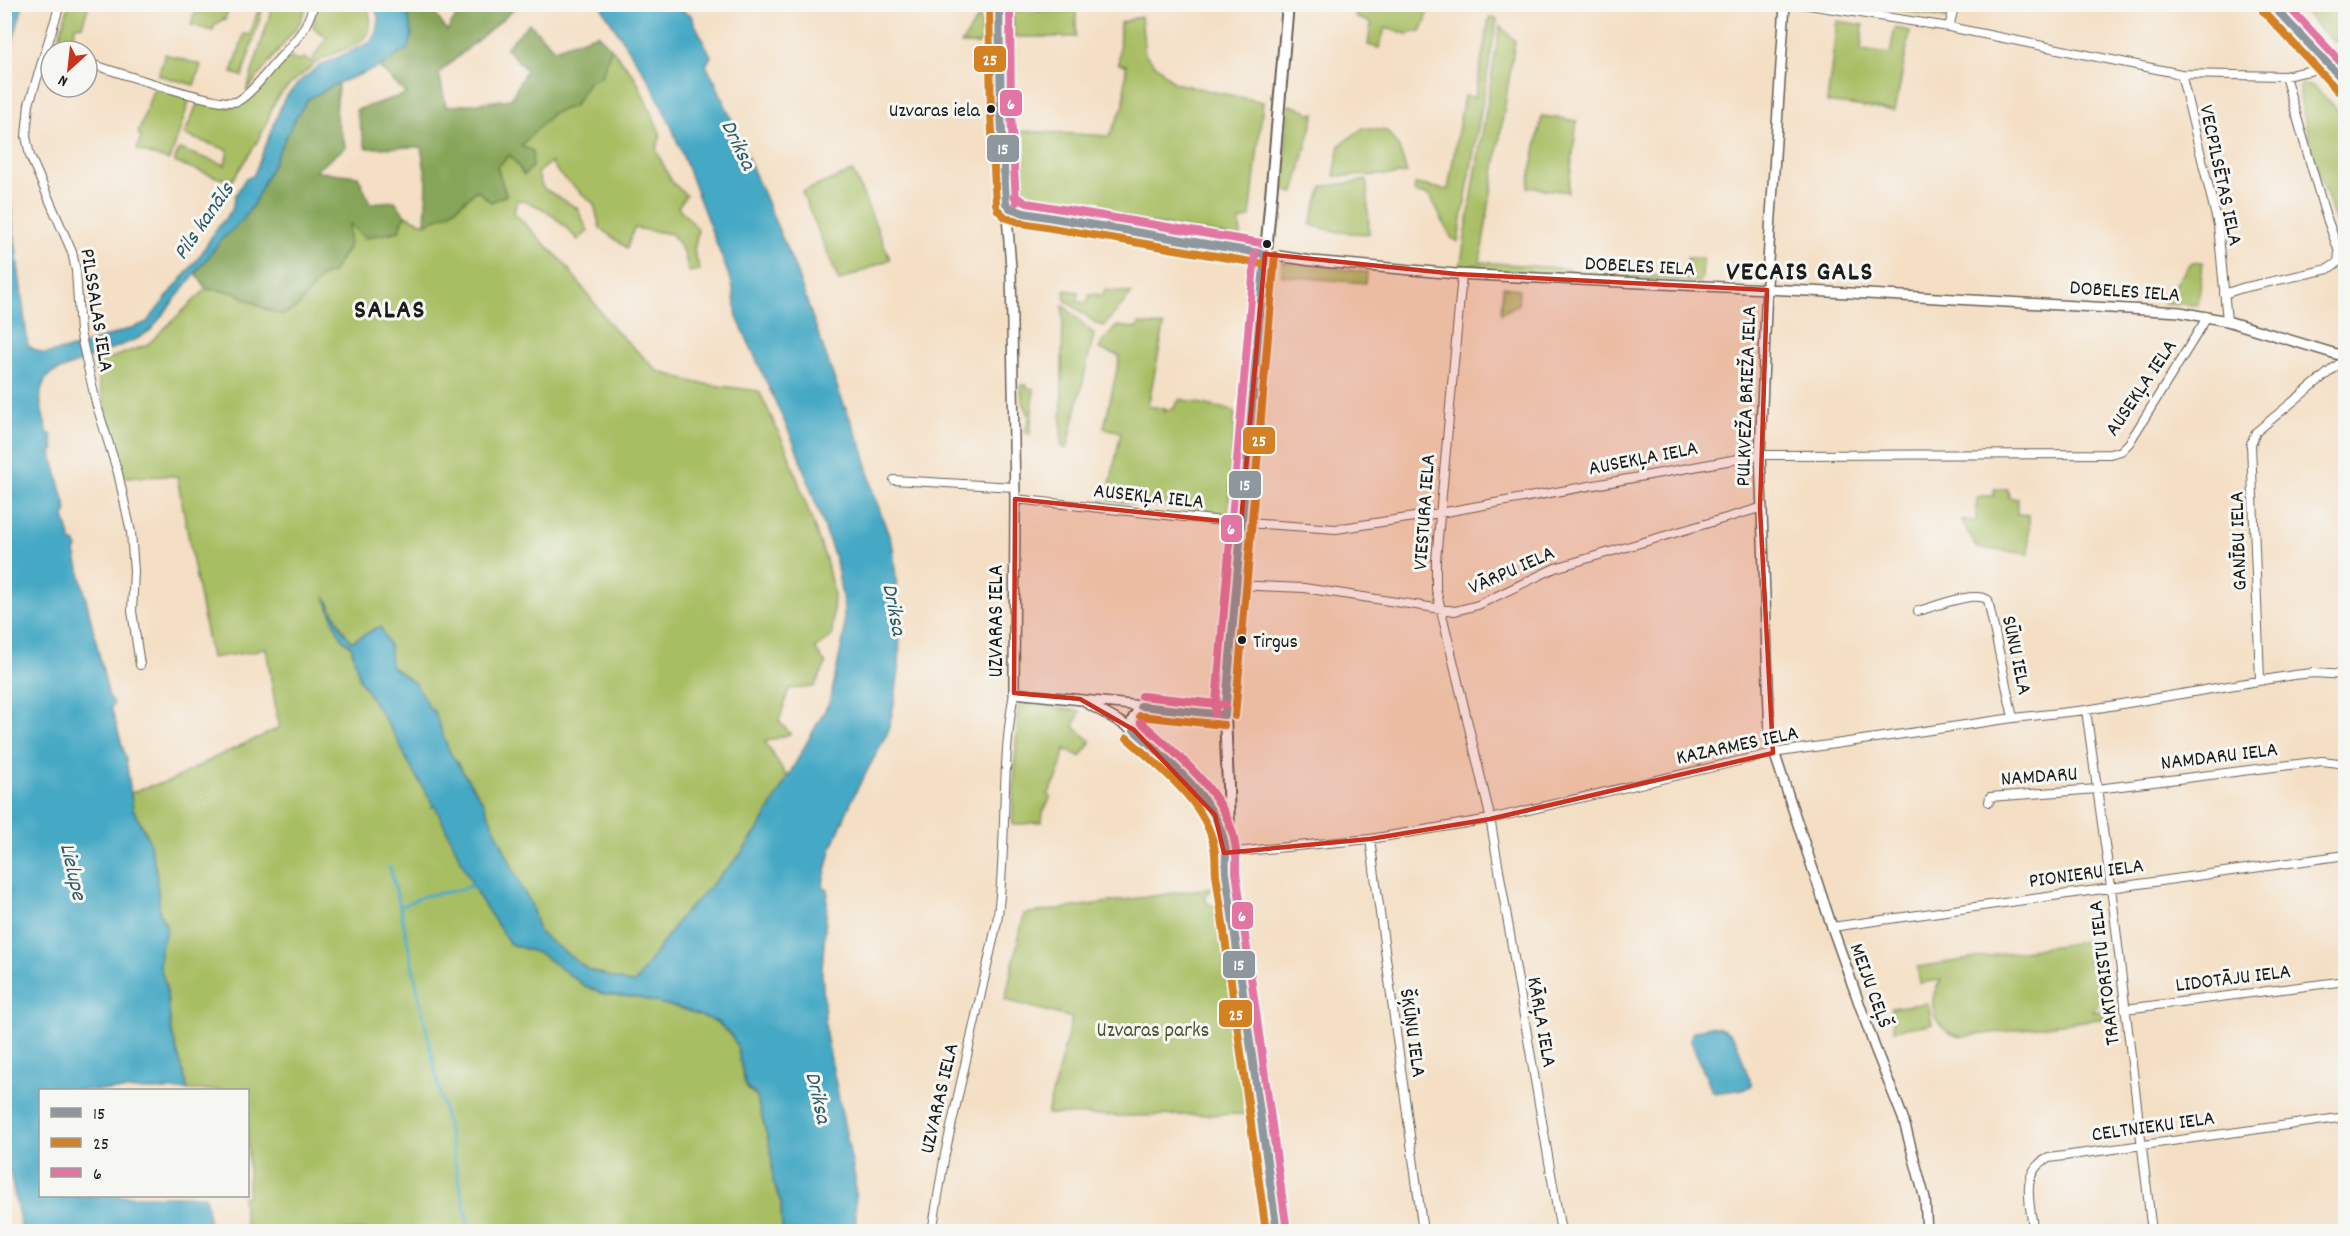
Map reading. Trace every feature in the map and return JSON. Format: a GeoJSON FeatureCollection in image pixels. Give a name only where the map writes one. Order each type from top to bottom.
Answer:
{"type":"FeatureCollection","features":[{"type":"Feature","properties":{"kind":"main road","name":"UZVARAS IELA"},"geometry":{"type":"LineString","coordinates":[[999,4],[1000,114],[1005,203]]}},
{"type":"Feature","properties":{"kind":"main road"},"geometry":{"type":"LineString","coordinates":[[1225,850],[1228,838],[1228,817],[1225,715],[1288,4]]}},
{"type":"Feature","properties":{"kind":"main road"},"geometry":{"type":"LineString","coordinates":[[2276,7],[2328,67],[2346,84]]}},
{"type":"Feature","properties":{"kind":"main road","name":"DOBELES IELA"},"geometry":{"type":"LineString","coordinates":[[1005,203],[1010,208],[1024,213],[1265,254]]}},
{"type":"Feature","properties":{"kind":"main road"},"geometry":{"type":"LineString","coordinates":[[1225,715],[1141,706],[1133,720],[1134,730],[1203,798],[1215,815],[1225,850],[1277,1232]]}},
{"type":"Feature","properties":{"kind":"street","name":"PILSSALAS IELA"},"geometry":{"type":"LineString","coordinates":[[52,39],[60,4]]}},
{"type":"Feature","properties":{"kind":"street"},"geometry":{"type":"LineString","coordinates":[[99,67],[194,95],[230,103],[238,101],[308,25],[314,4]]}},
{"type":"Feature","properties":{"kind":"street","name":"PULKVEŽA BRIEŽA IELA"},"geometry":{"type":"LineString","coordinates":[[1773,753],[1770,740],[1760,508],[1760,455],[1767,290],[1785,4]]}},
{"type":"Feature","properties":{"kind":"street"},"geometry":{"type":"LineString","coordinates":[[1802,4],[1949,27],[2181,74],[2284,76],[2346,61]]}},
{"type":"Feature","properties":{"kind":"street"},"geometry":{"type":"LineString","coordinates":[[1949,27],[1954,4]]}},
{"type":"Feature","properties":{"kind":"street","name":"VECPILSĒTAS IELA"},"geometry":{"type":"LineString","coordinates":[[2181,74],[2218,225],[2227,321]]}},
{"type":"Feature","properties":{"kind":"street","name":"PILSSALAS IELA"},"geometry":{"type":"LineString","coordinates":[[39,76],[28,104],[26,136],[30,156],[55,208],[72,252],[76,271],[80,332],[96,403],[118,473],[131,532],[134,571],[132,611],[140,666]]}},
{"type":"Feature","properties":{"kind":"street"},"geometry":{"type":"LineString","coordinates":[[2224,294],[2328,269],[2338,262],[2339,252],[2284,76]]}},
{"type":"Feature","properties":{"kind":"street","name":"UZVARAS IELA"},"geometry":{"type":"LineString","coordinates":[[932,1232],[945,1154],[983,989],[1000,903],[1008,748],[1014,693],[1015,499],[1011,268],[1005,203]]}},
{"type":"Feature","properties":{"kind":"street","name":"DOBELES IELA"},"geometry":{"type":"LineString","coordinates":[[1265,254],[1312,261],[1462,275],[2180,312],[2227,321],[2346,358]]}},
{"type":"Feature","properties":{"kind":"street","name":"VIESTURA IELA"},"geometry":{"type":"LineString","coordinates":[[1462,275],[1436,560],[1436,589],[1490,819]]}},
{"type":"Feature","properties":{"kind":"street","name":"AUSEKĻA IELA"},"geometry":{"type":"LineString","coordinates":[[1015,499],[1241,522],[1336,529],[1440,513],[1760,455],[2116,452],[2129,443],[2206,316]]}},
{"type":"Feature","properties":{"kind":"street","name":"GANĪBU IELA"},"geometry":{"type":"LineString","coordinates":[[2260,680],[2251,444],[2256,432],[2346,358]]}},
{"type":"Feature","properties":{"kind":"street"},"geometry":{"type":"LineString","coordinates":[[894,480],[1014,487]]}},
{"type":"Feature","properties":{"kind":"street","name":"VĀRPU IELA"},"geometry":{"type":"LineString","coordinates":[[1235,585],[1304,588],[1455,611],[1478,605],[1555,568],[1760,508]]}},
{"type":"Feature","properties":{"kind":"street","name":"SŪNU IELA"},"geometry":{"type":"LineString","coordinates":[[1918,611],[1967,597],[1979,596],[1988,600],[2013,718]]}},
{"type":"Feature","properties":{"kind":"street"},"geometry":{"type":"LineString","coordinates":[[2260,680],[2313,673],[2346,675]]}},
{"type":"Feature","properties":{"kind":"street","name":"KAZARMES IELA"},"geometry":{"type":"LineString","coordinates":[[1225,850],[1370,839],[1490,819],[1773,753],[2013,718],[2086,710],[2260,680]]}},
{"type":"Feature","properties":{"kind":"street"},"geometry":{"type":"LineString","coordinates":[[1014,693],[1141,706]]}},
{"type":"Feature","properties":{"kind":"street"},"geometry":{"type":"LineString","coordinates":[[1080,699],[1134,730]]}},
{"type":"Feature","properties":{"kind":"street","name":"TRAKTORISTU IELA"},"geometry":{"type":"LineString","coordinates":[[2086,710],[2111,887],[2152,1232]]}},
{"type":"Feature","properties":{"kind":"street","name":"MEIJU CEĻŠ"},"geometry":{"type":"LineString","coordinates":[[1773,753],[1875,1048],[1904,1118],[1925,1200],[1927,1232]]}},
{"type":"Feature","properties":{"kind":"street","name":"NAMDARU IELA"},"geometry":{"type":"LineString","coordinates":[[2097,789],[2322,761],[2346,764]]}},
{"type":"Feature","properties":{"kind":"street","name":"NAMDARU"},"geometry":{"type":"LineString","coordinates":[[1989,802],[1990,797],[2097,789]]}},
{"type":"Feature","properties":{"kind":"street","name":"KĀRĻA IELA"},"geometry":{"type":"LineString","coordinates":[[1490,819],[1560,1232]]}},
{"type":"Feature","properties":{"kind":"street","name":"ŠĶŪŅU IELA"},"geometry":{"type":"LineString","coordinates":[[1370,839],[1423,1232]]}},
{"type":"Feature","properties":{"kind":"street","name":"PIONIERU IELA"},"geometry":{"type":"LineString","coordinates":[[1832,927],[2346,855]]}},
{"type":"Feature","properties":{"kind":"street","name":"LIDOTĀJU IELA"},"geometry":{"type":"LineString","coordinates":[[2125,1009],[2346,981]]}},
{"type":"Feature","properties":{"kind":"street","name":"CELTNIEKU IELA"},"geometry":{"type":"LineString","coordinates":[[2034,1232],[2029,1183],[2031,1173],[2039,1162],[2049,1158],[2346,1117]]}},
{"type":"Feature","properties":{"kind":"street"},"geometry":{"type":"LineString","coordinates":[[2312,1232],[2331,1229]]}},
{"type":"Feature","properties":{"kind":"highlighted area"},"geometry":{"type":"Polygon","coordinates":[[[1265,254],[1456,274],[1767,290],[1760,508],[1773,753],[1490,819],[1370,839],[1224,853],[1215,815],[1134,730],[1080,699],[1014,693],[1015,499],[1241,523],[1265,254]]]}},
{"type":"Feature","properties":{"kind":"green space"},"geometry":{"type":"Polygon","coordinates":[[[69,4],[89,5],[82,26],[76,25],[72,39],[58,39],[69,4]]]}},
{"type":"Feature","properties":{"kind":"green space"},"geometry":{"type":"Polygon","coordinates":[[[260,4],[264,5],[242,76],[232,73],[244,34],[250,35],[260,4]]]}},
{"type":"Feature","properties":{"kind":"green space"},"geometry":{"type":"Polygon","coordinates":[[[1405,4],[1429,5],[1421,31],[1407,34],[1385,28],[1379,48],[1368,45],[1371,23],[1355,17],[1357,9],[1405,4]]]}},
{"type":"Feature","properties":{"kind":"green space"},"geometry":{"type":"Polygon","coordinates":[[[1913,4],[1948,13],[1946,18],[1903,11],[1905,5],[1913,4]]]}},
{"type":"Feature","properties":{"kind":"green space"},"geometry":{"type":"Polygon","coordinates":[[[208,5],[230,5],[225,20],[223,19],[214,26],[213,31],[191,25],[194,14],[208,5]]]}},
{"type":"Feature","properties":{"kind":"green space"},"geometry":{"type":"Polygon","coordinates":[[[273,5],[307,5],[299,24],[246,92],[273,5]]]}},
{"type":"Feature","properties":{"kind":"green space"},"geometry":{"type":"Polygon","coordinates":[[[316,5],[367,5],[370,20],[369,31],[364,39],[356,44],[323,58],[281,93],[252,151],[231,182],[174,162],[179,149],[225,165],[228,150],[184,135],[199,100],[223,107],[238,105],[260,87],[285,57],[299,60],[304,58],[311,62],[327,37],[313,28],[316,5]]]}},
{"type":"Feature","properties":{"kind":"green space"},"geometry":{"type":"Polygon","coordinates":[[[406,5],[429,5],[447,31],[463,5],[519,5],[439,73],[446,107],[511,99],[526,70],[506,48],[529,23],[554,49],[597,34],[611,48],[601,77],[589,81],[574,106],[553,113],[521,146],[533,151],[532,167],[524,175],[510,155],[497,167],[506,195],[491,202],[477,190],[451,212],[425,224],[427,183],[421,147],[366,148],[356,110],[406,94],[379,67],[412,34],[406,5]]]}},
{"type":"Feature","properties":{"kind":"green space"},"geometry":{"type":"Polygon","coordinates":[[[2299,5],[2345,5],[2345,45],[2326,34],[2299,5]]]}},
{"type":"Feature","properties":{"kind":"green space"},"geometry":{"type":"Polygon","coordinates":[[[1013,11],[1076,11],[1076,37],[1013,37],[1013,11]]]}},
{"type":"Feature","properties":{"kind":"green space"},"geometry":{"type":"Polygon","coordinates":[[[1141,16],[1145,54],[1174,83],[1263,102],[1250,217],[1240,221],[1241,238],[1036,204],[1024,200],[1022,131],[1109,136],[1124,105],[1126,65],[1119,64],[1120,23],[1141,16]]]}},
{"type":"Feature","properties":{"kind":"green space"},"geometry":{"type":"Polygon","coordinates":[[[978,18],[982,20],[981,44],[961,44],[978,18]]]}},
{"type":"Feature","properties":{"kind":"green space"},"geometry":{"type":"Polygon","coordinates":[[[1489,18],[1497,19],[1458,242],[1452,239],[1430,196],[1414,192],[1415,184],[1448,190],[1464,96],[1475,97],[1489,18]]]}},
{"type":"Feature","properties":{"kind":"green space"},"geometry":{"type":"Polygon","coordinates":[[[1837,21],[1863,25],[1861,50],[1890,54],[1895,28],[1910,31],[1895,111],[1827,102],[1837,21]]]}},
{"type":"Feature","properties":{"kind":"green space"},"geometry":{"type":"Polygon","coordinates":[[[1500,26],[1515,41],[1480,262],[1571,269],[1572,272],[1687,277],[1687,258],[1703,258],[1700,282],[1487,271],[1475,264],[1460,268],[1500,26]]]}},
{"type":"Feature","properties":{"kind":"green space"},"geometry":{"type":"Polygon","coordinates":[[[611,48],[635,77],[661,135],[656,150],[672,182],[686,195],[678,207],[698,229],[694,251],[700,270],[689,272],[684,253],[672,234],[634,228],[627,248],[600,228],[594,204],[559,174],[551,162],[537,173],[543,188],[577,208],[588,231],[578,240],[551,214],[526,202],[517,200],[514,213],[564,263],[613,328],[658,371],[697,383],[759,391],[787,450],[826,560],[834,595],[832,636],[815,649],[826,664],[814,687],[789,689],[779,721],[790,734],[765,742],[788,778],[761,825],[740,855],[679,919],[635,983],[589,970],[539,932],[531,903],[522,889],[483,802],[449,751],[416,684],[391,666],[376,628],[352,642],[349,641],[326,598],[346,642],[351,646],[360,680],[397,739],[432,803],[432,807],[435,806],[477,894],[510,944],[541,954],[585,986],[604,994],[640,998],[685,1010],[717,1022],[732,1037],[737,1046],[745,1084],[748,1090],[756,1096],[771,1151],[776,1191],[781,1203],[782,1231],[232,1231],[246,1229],[242,1197],[249,1197],[249,1089],[188,1089],[171,1029],[166,986],[160,967],[160,950],[166,924],[160,914],[156,870],[147,834],[133,809],[131,793],[170,781],[279,728],[266,648],[211,658],[177,476],[123,477],[94,364],[147,345],[206,289],[234,292],[265,309],[311,288],[322,276],[332,273],[349,246],[349,224],[365,238],[399,231],[405,215],[425,224],[451,212],[477,190],[491,202],[506,195],[497,167],[553,113],[574,106],[589,81],[601,77],[611,48]]]}},
{"type":"Feature","properties":{"kind":"green space"},"geometry":{"type":"Polygon","coordinates":[[[165,54],[201,65],[194,85],[158,75],[165,54]]]}},
{"type":"Feature","properties":{"kind":"green space"},"geometry":{"type":"Polygon","coordinates":[[[338,83],[336,118],[346,147],[315,171],[358,176],[370,203],[395,201],[405,215],[399,231],[365,238],[349,224],[349,246],[332,273],[322,276],[297,308],[283,315],[265,309],[234,292],[206,289],[196,273],[222,239],[242,221],[253,205],[293,122],[308,99],[338,83]]]}},
{"type":"Feature","properties":{"kind":"green space"},"geometry":{"type":"Polygon","coordinates":[[[2300,85],[2316,88],[2345,117],[2345,250],[2313,155],[2299,93],[2300,85]]]}},
{"type":"Feature","properties":{"kind":"green space"},"geometry":{"type":"Polygon","coordinates":[[[156,87],[187,97],[189,102],[168,160],[137,150],[141,136],[138,134],[156,87]]]}},
{"type":"Feature","properties":{"kind":"green space"},"geometry":{"type":"Polygon","coordinates":[[[1289,105],[1306,110],[1309,114],[1315,113],[1294,193],[1282,190],[1289,105]]]}},
{"type":"Feature","properties":{"kind":"green space"},"geometry":{"type":"Polygon","coordinates":[[[1542,116],[1577,121],[1568,192],[1528,187],[1542,116]]]}},
{"type":"Feature","properties":{"kind":"green space"},"geometry":{"type":"Polygon","coordinates":[[[1363,128],[1387,131],[1399,148],[1407,173],[1334,176],[1340,145],[1363,128]]]}},
{"type":"Feature","properties":{"kind":"green space"},"geometry":{"type":"Polygon","coordinates":[[[853,171],[890,259],[839,281],[802,192],[853,171]]]}},
{"type":"Feature","properties":{"kind":"green space"},"geometry":{"type":"Polygon","coordinates":[[[1367,180],[1369,234],[1339,232],[1310,225],[1322,187],[1367,180]]]}},
{"type":"Feature","properties":{"kind":"green space"},"geometry":{"type":"Polygon","coordinates":[[[1282,262],[1367,272],[1366,283],[1282,276],[1282,262]]]}},
{"type":"Feature","properties":{"kind":"green space"},"geometry":{"type":"Polygon","coordinates":[[[2203,262],[2198,305],[2163,303],[2189,265],[2203,262]]]}},
{"type":"Feature","properties":{"kind":"green space"},"geometry":{"type":"Polygon","coordinates":[[[1503,287],[1519,289],[1518,304],[1501,314],[1503,287]]]}},
{"type":"Feature","properties":{"kind":"green space"},"geometry":{"type":"Polygon","coordinates":[[[1064,290],[1079,292],[1077,301],[1087,303],[1090,294],[1103,295],[1105,290],[1132,293],[1104,326],[1097,324],[1065,300],[1064,290]]]}},
{"type":"Feature","properties":{"kind":"green space"},"geometry":{"type":"Polygon","coordinates":[[[1063,305],[1094,334],[1067,449],[1061,446],[1063,305]]]}},
{"type":"Feature","properties":{"kind":"green space"},"geometry":{"type":"Polygon","coordinates":[[[1139,324],[1164,326],[1148,406],[1166,409],[1163,412],[1173,409],[1180,399],[1235,411],[1228,514],[1107,500],[1121,432],[1104,428],[1120,356],[1099,349],[1117,326],[1138,328],[1139,324]]]}},
{"type":"Feature","properties":{"kind":"green space"},"geometry":{"type":"Polygon","coordinates":[[[1021,385],[1034,389],[1030,434],[1024,433],[1030,417],[1022,400],[1021,385]]]}},
{"type":"Feature","properties":{"kind":"green space"},"geometry":{"type":"Polygon","coordinates":[[[1994,489],[2008,489],[2009,498],[2018,499],[2017,514],[2029,515],[2029,554],[1977,548],[1962,521],[1976,521],[1977,498],[1994,496],[1994,489]]]}},
{"type":"Feature","properties":{"kind":"green space"},"geometry":{"type":"Polygon","coordinates":[[[1022,703],[1080,711],[1074,727],[1091,741],[1081,757],[1065,749],[1057,779],[1048,794],[1051,797],[1043,812],[1042,822],[1012,825],[1018,708],[1022,703]]]}},
{"type":"Feature","properties":{"kind":"green space","name":"Uzvaras parks"},"geometry":{"type":"Polygon","coordinates":[[[1211,888],[1210,892],[1204,896],[1208,904],[1218,907],[1248,1114],[1126,1116],[1047,1114],[1072,1018],[1005,1000],[1024,914],[1211,888]]]}},
{"type":"Feature","properties":{"kind":"green space"},"geometry":{"type":"Polygon","coordinates":[[[2094,940],[2097,959],[2086,961],[2097,972],[2102,992],[2101,999],[2093,1012],[2105,1011],[2106,1018],[1961,1037],[1944,1028],[1934,1014],[1933,998],[1941,980],[1920,983],[1917,967],[2094,940]]]}},
{"type":"Feature","properties":{"kind":"green space"},"geometry":{"type":"Polygon","coordinates":[[[1928,1003],[1932,1024],[1894,1030],[1891,1008],[1928,1003]]]}},
{"type":"Feature","properties":{"kind":"water"},"geometry":{"type":"Polygon","coordinates":[[[4,5],[23,5],[5,69],[4,5]]]}},
{"type":"Feature","properties":{"kind":"water","name":"Lielupe"},"geometry":{"type":"Polygon","coordinates":[[[374,5],[406,5],[412,34],[408,49],[379,67],[338,83],[308,99],[293,122],[253,205],[242,221],[222,239],[151,330],[137,339],[50,374],[42,388],[42,411],[48,434],[51,434],[54,450],[51,452],[67,511],[64,516],[71,541],[76,543],[75,552],[109,697],[114,704],[111,707],[126,759],[133,809],[149,840],[156,870],[160,914],[167,929],[160,950],[160,967],[166,986],[171,1029],[188,1089],[39,1089],[39,1197],[205,1197],[211,1231],[22,1231],[5,1149],[4,151],[28,346],[44,354],[77,347],[140,325],[147,322],[200,256],[215,231],[232,210],[235,196],[245,179],[253,176],[255,172],[284,99],[300,81],[319,66],[371,42],[377,33],[379,20],[374,5]]]}},
{"type":"Feature","properties":{"kind":"water","name":"Driksa"},"geometry":{"type":"Polygon","coordinates":[[[600,5],[679,5],[685,13],[690,14],[711,56],[706,66],[715,81],[795,268],[840,395],[864,452],[873,492],[893,547],[900,620],[899,671],[894,704],[888,732],[854,795],[832,847],[822,887],[828,890],[822,971],[826,1035],[855,1178],[856,1231],[782,1231],[781,1203],[773,1181],[771,1151],[757,1098],[746,1087],[737,1046],[732,1036],[717,1022],[685,1010],[640,998],[603,994],[585,986],[541,954],[510,944],[477,894],[435,806],[432,807],[432,802],[397,739],[360,680],[351,646],[344,641],[337,630],[325,596],[342,629],[352,642],[381,627],[390,648],[391,666],[416,684],[430,709],[434,711],[449,751],[483,802],[522,889],[531,903],[539,932],[589,970],[630,983],[635,983],[679,919],[740,855],[761,825],[830,701],[844,635],[844,609],[836,561],[795,445],[737,317],[732,284],[672,128],[650,82],[600,5]]]}},
{"type":"Feature","properties":{"kind":"water"},"geometry":{"type":"Polygon","coordinates":[[[1710,1026],[1721,1028],[1734,1039],[1751,1086],[1715,1093],[1711,1089],[1690,1039],[1693,1032],[1710,1026]]]}},
{"type":"Feature","properties":{"kind":"waterway"},"geometry":{"type":"LineString","coordinates":[[390,867],[400,907]]}},
{"type":"Feature","properties":{"kind":"waterway"},"geometry":{"type":"LineString","coordinates":[[470,1232],[400,907],[424,896],[459,890],[473,885]]}},
{"type":"Feature","properties":{"kind":"transit line","name":"25"},"geometry":{"type":"LineString","coordinates":[[989,4],[991,114],[996,204]]}},
{"type":"Feature","properties":{"kind":"transit line","name":"15"},"geometry":{"type":"LineString","coordinates":[[999,4],[1001,114],[1006,203]]}},
{"type":"Feature","properties":{"kind":"transit line","name":"6"},"geometry":{"type":"LineString","coordinates":[[1010,4],[1011,114],[1016,202]]}},
{"type":"Feature","properties":{"kind":"transit line","name":"15"},"geometry":{"type":"LineString","coordinates":[[2271,4],[2346,83]]}},
{"type":"Feature","properties":{"kind":"transit line","name":"6"},"geometry":{"type":"LineString","coordinates":[[2286,4],[2346,68]]}},
{"type":"Feature","properties":{"kind":"transit line","name":"25"},"geometry":{"type":"LineString","coordinates":[[2263,11],[2338,91]]}},
{"type":"Feature","properties":{"kind":"transit line","name":"6"},"geometry":{"type":"LineString","coordinates":[[1014,196],[1027,203],[1267,244]]}},
{"type":"Feature","properties":{"kind":"transit line","name":"15"},"geometry":{"type":"LineString","coordinates":[[1006,203],[1010,208],[1024,213],[1265,254]]}},
{"type":"Feature","properties":{"kind":"transit line","name":"25"},"geometry":{"type":"LineString","coordinates":[[998,210],[1005,217],[1022,223],[1263,264]]}},
{"type":"Feature","properties":{"kind":"transit line","name":"6"},"geometry":{"type":"LineString","coordinates":[[1215,714],[1255,253]]}},
{"type":"Feature","properties":{"kind":"transit line","name":"15"},"geometry":{"type":"LineString","coordinates":[[1225,715],[1265,254]]}},
{"type":"Feature","properties":{"kind":"transit line","name":"25"},"geometry":{"type":"LineString","coordinates":[[1235,716],[1275,255]]}},
{"type":"Feature","properties":{"kind":"transit line","name":"6"},"geometry":{"type":"LineString","coordinates":[[1142,696],[1226,705]]}},
{"type":"Feature","properties":{"kind":"transit line","name":"15"},"geometry":{"type":"LineString","coordinates":[[1141,706],[1225,715]]}},
{"type":"Feature","properties":{"kind":"transit line","name":"25"},"geometry":{"type":"LineString","coordinates":[[1140,716],[1224,725]]}},
{"type":"Feature","properties":{"kind":"transit line","name":"6"},"geometry":{"type":"LineString","coordinates":[[1141,722],[1198,776],[1222,808],[1230,825],[1236,847],[1236,872],[1287,1231]]}},
{"type":"Feature","properties":{"kind":"transit line","name":"15"},"geometry":{"type":"LineString","coordinates":[[1134,730],[1175,767],[1201,796],[1212,811],[1225,845],[1226,873],[1277,1232]]}},
{"type":"Feature","properties":{"kind":"transit line","name":"25"},"geometry":{"type":"LineString","coordinates":[[1127,738],[1166,773],[1191,800],[1201,814],[1214,846],[1266,1232]]}},
{"type":"Feature","properties":{"kind":"place","name":"Uzvaras iela"},"geometry":{"type":"Point","coordinates":[991,109]}},
{"type":"Feature","properties":{"kind":"place","name":"Tirgus"},"geometry":{"type":"Point","coordinates":[1242,640]}},
{"type":"Feature","properties":{"kind":"district","name":"VECAIS GALS"},"geometry":{"type":"Point","coordinates":[1800,270]}},
{"type":"Feature","properties":{"kind":"district","name":"SALAS"},"geometry":{"type":"Point","coordinates":[390,308]}},
{"type":"Feature","properties":{"kind":"water label","name":"Pils kanāls"},"geometry":{"type":"Point","coordinates":[202,220]}}]}
